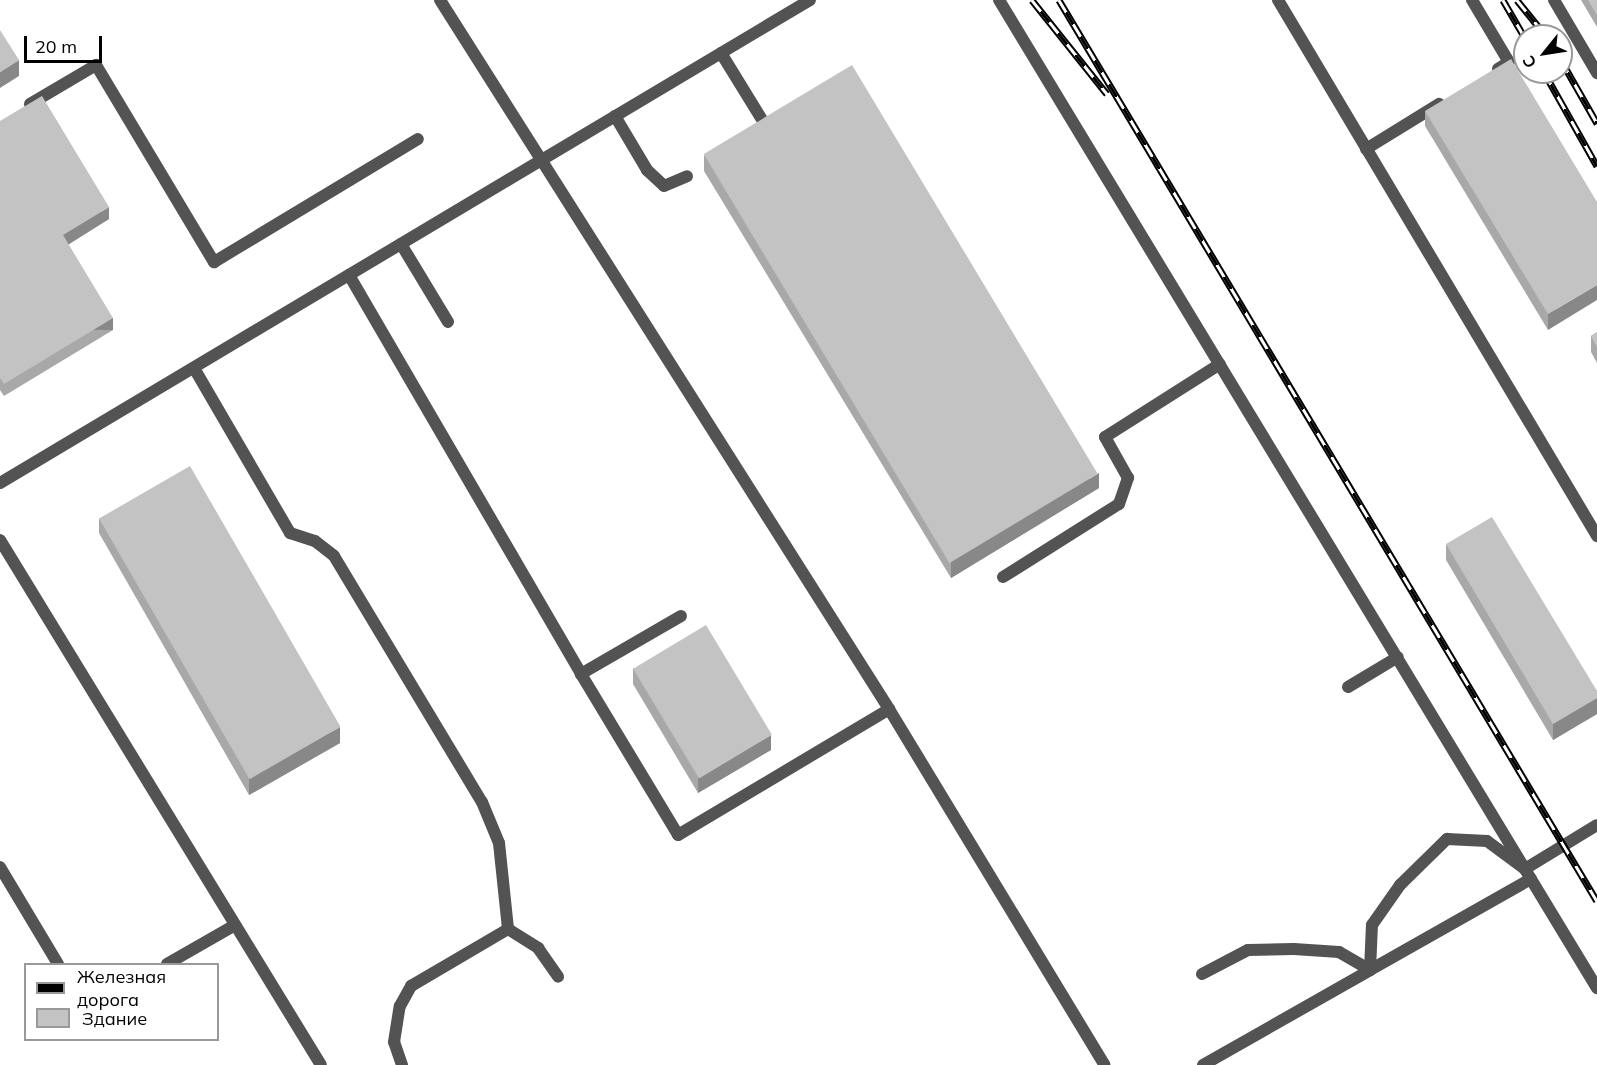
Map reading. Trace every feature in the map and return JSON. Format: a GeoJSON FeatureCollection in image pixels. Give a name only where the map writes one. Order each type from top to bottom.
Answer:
{"type":"FeatureCollection","features":[{"type":"Feature","properties":{"kind":"lane"},"geometry":{"type":"LineString","coordinates":[[440,0],[888,709],[1105,1065]]}},
{"type":"Feature","properties":{"kind":"lane"},"geometry":{"type":"LineString","coordinates":[[0,483],[810,0]]}},
{"type":"Feature","properties":{"kind":"lane"},"geometry":{"type":"LineString","coordinates":[[999,0],[1597,988]]}},
{"type":"Feature","properties":{"kind":"lane"},"geometry":{"type":"LineString","coordinates":[[1278,0],[1597,536]]}},
{"type":"Feature","properties":{"kind":"lane"},"geometry":{"type":"LineString","coordinates":[[1472,0],[1509,62],[1489,74]]}},
{"type":"Feature","properties":{"kind":"lane"},"geometry":{"type":"LineString","coordinates":[[1554,0],[1597,73]]}},
{"type":"Feature","properties":{"kind":"lane"},"geometry":{"type":"LineString","coordinates":[[721,53],[769,131]]}},
{"type":"Feature","properties":{"kind":"lane"},"geometry":{"type":"LineString","coordinates":[[19,111],[96,65],[214,262],[418,139]]}},
{"type":"Feature","properties":{"kind":"lane"},"geometry":{"type":"LineString","coordinates":[[1366,149],[1448,99]]}},
{"type":"Feature","properties":{"kind":"lane"},"geometry":{"type":"LineString","coordinates":[[615,116],[646,170],[664,186],[687,176]]}},
{"type":"Feature","properties":{"kind":"lane"},"geometry":{"type":"LineString","coordinates":[[401,244],[448,322]]}},
{"type":"Feature","properties":{"kind":"lane"},"geometry":{"type":"LineString","coordinates":[[349,275],[581,674],[678,835],[888,709]]}},
{"type":"Feature","properties":{"kind":"lane"},"geometry":{"type":"LineString","coordinates":[[1003,577],[1119,504],[1128,478],[1105,437],[1220,364]]}},
{"type":"Feature","properties":{"kind":"lane"},"geometry":{"type":"LineString","coordinates":[[194,368],[290,533],[315,541],[334,556],[482,802],[499,843],[508,929]]}},
{"type":"Feature","properties":{"kind":"lane"},"geometry":{"type":"LineString","coordinates":[[0,540],[321,1065]]}},
{"type":"Feature","properties":{"kind":"lane"},"geometry":{"type":"LineString","coordinates":[[581,674],[681,616]]}},
{"type":"Feature","properties":{"kind":"lane"},"geometry":{"type":"LineString","coordinates":[[1348,687],[1398,657]]}},
{"type":"Feature","properties":{"kind":"lane"},"geometry":{"type":"LineString","coordinates":[[1203,1065],[1370,970],[1528,874],[1597,825]]}},
{"type":"Feature","properties":{"kind":"lane"},"geometry":{"type":"LineString","coordinates":[[1370,970],[1372,925],[1400,885],[1447,839],[1487,841],[1528,874]]}},
{"type":"Feature","properties":{"kind":"lane"},"geometry":{"type":"LineString","coordinates":[[0,867],[57,963]]}},
{"type":"Feature","properties":{"kind":"lane"},"geometry":{"type":"LineString","coordinates":[[169,963],[235,925]]}},
{"type":"Feature","properties":{"kind":"lane"},"geometry":{"type":"LineString","coordinates":[[508,929],[538,948],[558,977]]}},
{"type":"Feature","properties":{"kind":"lane"},"geometry":{"type":"LineString","coordinates":[[402,1065],[394,1042],[400,1006],[411,986],[508,929]]}},
{"type":"Feature","properties":{"kind":"lane"},"geometry":{"type":"LineString","coordinates":[[1202,974],[1248,950],[1294,949],[1339,952],[1370,970]]}},
{"type":"Feature","properties":{"kind":"building"},"geometry":{"type":"Polygon","coordinates":[[[1588,0],[1597,0],[1597,15],[1588,0]]]}},
{"type":"Feature","properties":{"kind":"building"},"geometry":{"type":"Polygon","coordinates":[[[0,30],[19,60],[0,72],[0,30]]]}},
{"type":"Feature","properties":{"kind":"building"},"geometry":{"type":"Polygon","coordinates":[[[1511,59],[1513,84],[1526,84],[1597,202],[1597,285],[1548,314],[1425,111],[1511,59]]]}},
{"type":"Feature","properties":{"kind":"building"},"geometry":{"type":"Polygon","coordinates":[[[852,65],[1098,474],[949,563],[704,154],[852,65]]]}},
{"type":"Feature","properties":{"kind":"building"},"geometry":{"type":"Polygon","coordinates":[[[42,96],[109,207],[63,235],[113,318],[4,384],[0,378],[0,121],[42,96]]]}},
{"type":"Feature","properties":{"kind":"building"},"geometry":{"type":"Polygon","coordinates":[[[1597,332],[1597,347],[1591,336],[1597,332]]]}},
{"type":"Feature","properties":{"kind":"building"},"geometry":{"type":"Polygon","coordinates":[[[190,466],[341,727],[250,779],[99,518],[190,466]]]}},
{"type":"Feature","properties":{"kind":"building"},"geometry":{"type":"Polygon","coordinates":[[[1492,517],[1597,691],[1597,698],[1553,724],[1446,544],[1492,517]]]}},
{"type":"Feature","properties":{"kind":"building"},"geometry":{"type":"Polygon","coordinates":[[[706,625],[772,735],[699,778],[633,669],[706,625]]]}},
{"type":"Feature","properties":{"kind":"railway"},"geometry":{"type":"LineString","coordinates":[[1032,0],[1107,94]]}},
{"type":"Feature","properties":{"kind":"railway"},"geometry":{"type":"LineString","coordinates":[[1059,0],[1597,901]]}},
{"type":"Feature","properties":{"kind":"railway"},"geometry":{"type":"LineString","coordinates":[[1503,0],[1517,24]]}},
{"type":"Feature","properties":{"kind":"railway"},"geometry":{"type":"LineString","coordinates":[[1517,0],[1536,24]]}},
{"type":"Feature","properties":{"kind":"railway"},"geometry":{"type":"LineString","coordinates":[[1573,81],[1597,123]]}},
{"type":"Feature","properties":{"kind":"railway"},"geometry":{"type":"LineString","coordinates":[[1551,84],[1597,166]]}}]}
